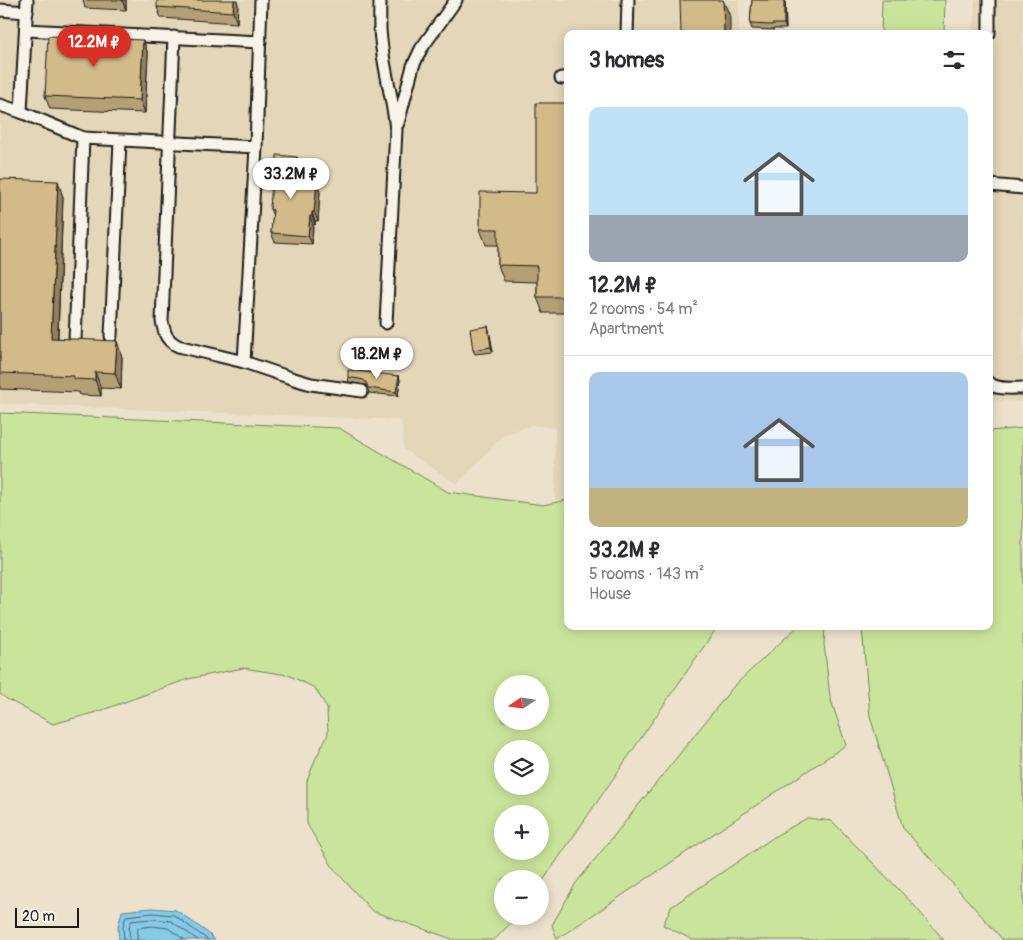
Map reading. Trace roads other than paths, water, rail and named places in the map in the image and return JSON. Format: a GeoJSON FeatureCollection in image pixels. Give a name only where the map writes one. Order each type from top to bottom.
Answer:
{"type":"FeatureCollection","features":[{"type":"Feature","properties":{"kind":"lane"},"geometry":{"type":"LineString","coordinates":[[244,362],[256,147],[261,0]]}},
{"type":"Feature","properties":{"kind":"lane"},"geometry":{"type":"LineString","coordinates":[[380,0],[379,24],[381,42],[396,130],[386,323]]}},
{"type":"Feature","properties":{"kind":"lane"},"geometry":{"type":"LineString","coordinates":[[396,130],[413,66],[421,49],[456,0]]}},
{"type":"Feature","properties":{"kind":"lane"},"geometry":{"type":"LineString","coordinates":[[627,30],[628,0]]}},
{"type":"Feature","properties":{"kind":"lane"},"geometry":{"type":"LineString","coordinates":[[989,0],[989,30]]}},
{"type":"Feature","properties":{"kind":"lane"},"geometry":{"type":"LineString","coordinates":[[0,10],[27,6],[21,112]]}},
{"type":"Feature","properties":{"kind":"lane"},"geometry":{"type":"LineString","coordinates":[[26,30],[260,42]]}},
{"type":"Feature","properties":{"kind":"lane"},"geometry":{"type":"LineString","coordinates":[[174,37],[162,321],[165,334],[170,342],[178,346],[244,362],[311,384],[362,391]]}},
{"type":"Feature","properties":{"kind":"lane"},"geometry":{"type":"LineString","coordinates":[[0,105],[83,138],[256,147]]}},
{"type":"Feature","properties":{"kind":"lane"},"geometry":{"type":"LineString","coordinates":[[76,341],[83,138]]}},
{"type":"Feature","properties":{"kind":"lane"},"geometry":{"type":"LineString","coordinates":[[111,336],[120,140]]}},
{"type":"Feature","properties":{"kind":"lane"},"geometry":{"type":"LineString","coordinates":[[993,186],[1023,188]]}},
{"type":"Feature","properties":{"kind":"lane"},"geometry":{"type":"LineString","coordinates":[[993,386],[1023,388]]}},
{"type":"Feature","properties":{"kind":"water"},"geometry":{"type":"Polygon","coordinates":[[[152,908],[176,910],[215,940],[119,940],[118,927],[122,911],[152,908]]]}}]}
